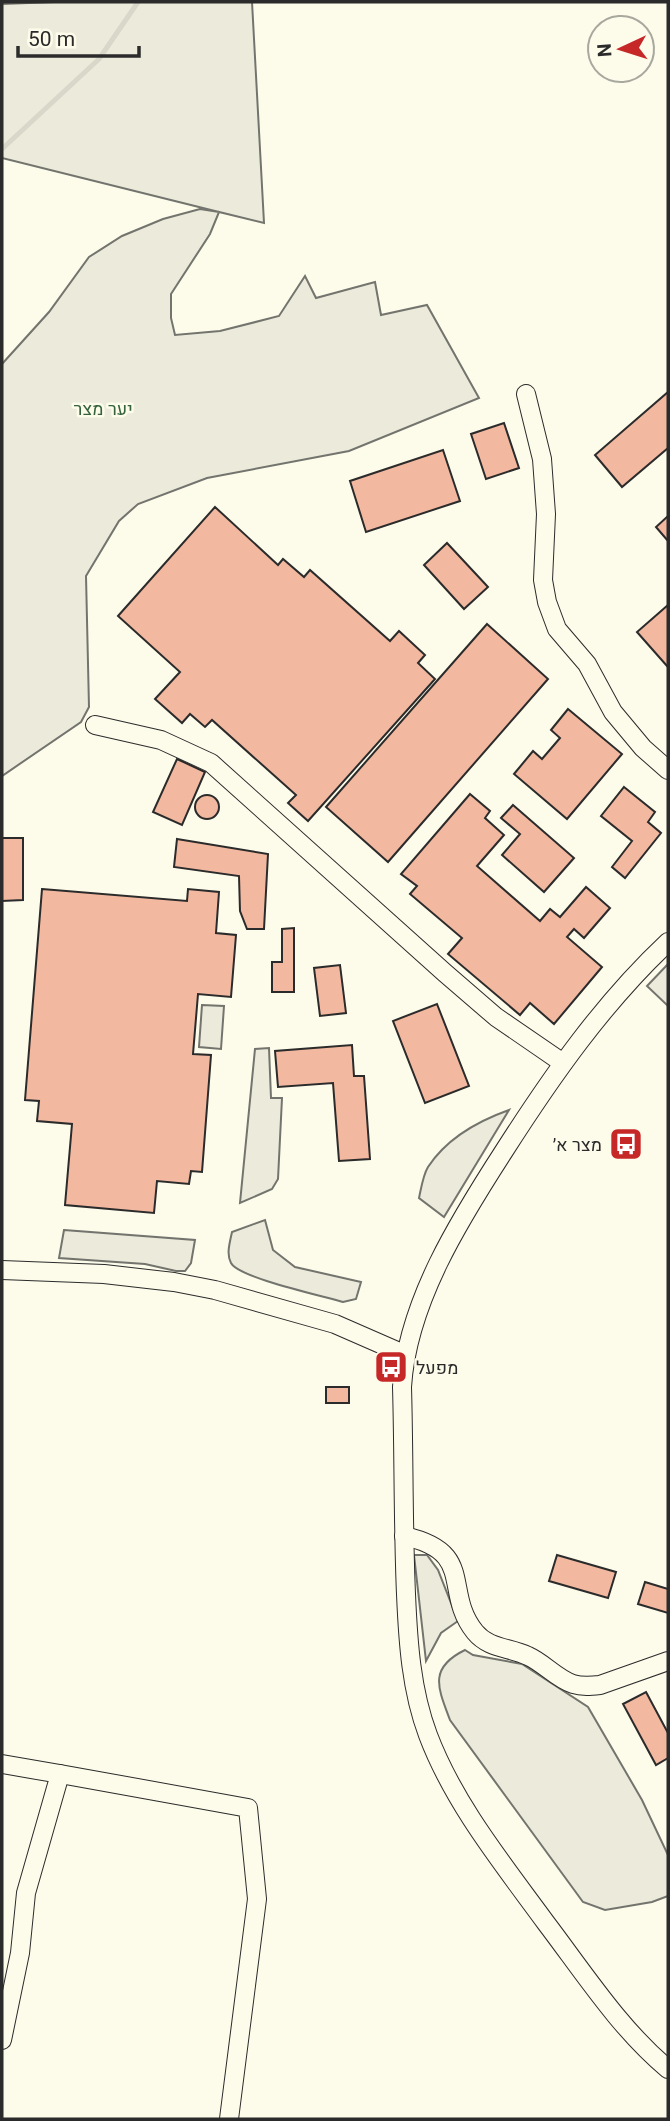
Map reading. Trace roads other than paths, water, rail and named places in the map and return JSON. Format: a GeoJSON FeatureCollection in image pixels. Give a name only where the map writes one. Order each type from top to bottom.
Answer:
{"type":"FeatureCollection","features":[{"type":"Feature","properties":{"kind":"street"},"geometry":{"type":"LineString","coordinates":[[526,394],[542,459],[546,514],[543,580],[547,602],[557,629],[587,664],[612,712],[643,748],[668,770]]}},
{"type":"Feature","properties":{"kind":"street"},"geometry":{"type":"LineString","coordinates":[[95,725],[161,740],[211,763],[445,974],[496,1017],[564,1063]]}},
{"type":"Feature","properties":{"kind":"street"},"geometry":{"type":"LineString","coordinates":[[668,942],[632,979],[564,1063],[481,1185],[433,1276],[406,1355],[402,1387],[404,1536],[412,1672],[417,1702],[443,1770],[462,1805],[573,1959],[636,2037],[668,2069]]}},
{"type":"Feature","properties":{"kind":"street"},"geometry":{"type":"LineString","coordinates":[[2,1270],[104,1274],[215,1290],[335,1324],[406,1355]]}},
{"type":"Feature","properties":{"kind":"street"},"geometry":{"type":"LineString","coordinates":[[404,1536],[428,1541],[448,1559],[466,1617],[483,1640],[496,1647],[528,1656],[567,1682],[577,1686],[600,1685],[668,1662]]}},
{"type":"Feature","properties":{"kind":"street"},"geometry":{"type":"LineString","coordinates":[[2,1764],[248,1808],[257,1899],[229,2119]]}},
{"type":"Feature","properties":{"kind":"street"},"geometry":{"type":"LineString","coordinates":[[2,2040],[20,1953],[26,1893],[60,1774]]}},
{"type":"Feature","properties":{"kind":"waterway"},"geometry":{"type":"LineString","coordinates":[[2,149],[99,59],[138,2]]}},
{"type":"Feature","properties":{"kind":"place","name":"מצר א׳"},"geometry":{"type":"Point","coordinates":[626,1144]}},
{"type":"Feature","properties":{"kind":"place","name":"מפעל"},"geometry":{"type":"Point","coordinates":[391,1367]}},
{"type":"Feature","properties":{"kind":"park label","name":"יער מצר"},"geometry":{"type":"Point","coordinates":[103,408]}}]}
